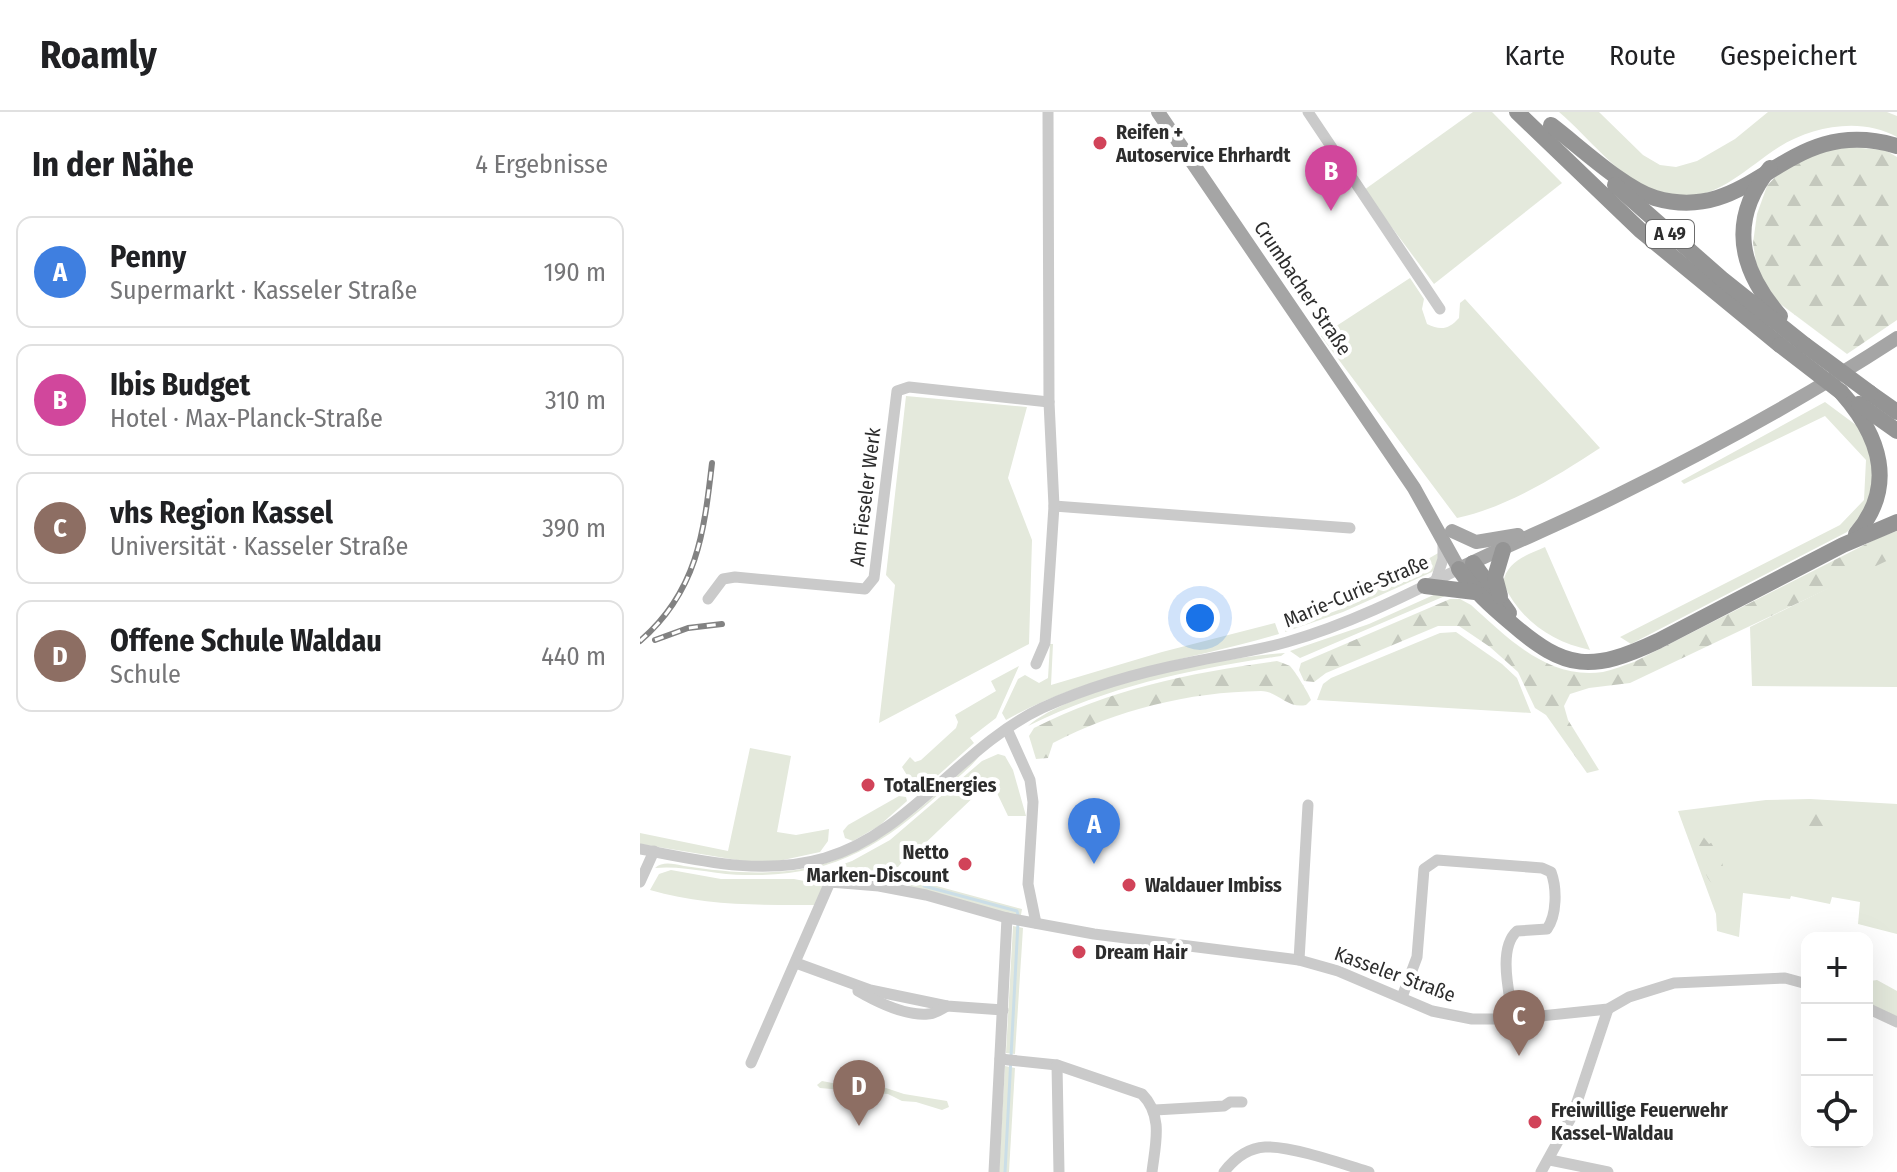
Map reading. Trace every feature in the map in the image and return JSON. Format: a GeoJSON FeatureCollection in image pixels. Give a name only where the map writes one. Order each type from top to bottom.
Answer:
{"type":"FeatureCollection","features":[{"type":"Feature","properties":{"kind":"highway","name":"A 49"},"geometry":{"type":"LineString","coordinates":[[1517,112],[1640,230],[1794,340],[1854,398],[1897,412]]}},
{"type":"Feature","properties":{"kind":"highway","name":"A 49"},"geometry":{"type":"LineString","coordinates":[[1539,112],[1684,247],[1794,340],[1854,398],[1897,431]]}},
{"type":"Feature","properties":{"kind":"highway"},"geometry":{"type":"LineString","coordinates":[[1551,125],[1642,193],[1671,202],[1689,203],[1729,191],[1815,137],[1835,133],[1875,137],[1897,146]]}},
{"type":"Feature","properties":{"kind":"highway"},"geometry":{"type":"LineString","coordinates":[[1782,155],[1759,183],[1749,204],[1745,248],[1750,274],[1794,340]]}},
{"type":"Feature","properties":{"kind":"highway"},"geometry":{"type":"LineString","coordinates":[[1843,545],[1864,528],[1875,514],[1884,494],[1886,479],[1880,443],[1854,398]]}},
{"type":"Feature","properties":{"kind":"highway"},"geometry":{"type":"LineString","coordinates":[[1431,583],[1475,592],[1538,646],[1561,658],[1606,661],[1658,641],[1843,545],[1897,522]]}},
{"type":"Feature","properties":{"kind":"highway"},"geometry":{"type":"LineString","coordinates":[[1501,601],[1495,577],[1503,550]]}},
{"type":"Feature","properties":{"kind":"highway"},"geometry":{"type":"LineString","coordinates":[[1466,566],[1501,601],[1520,631]]}},
{"type":"Feature","properties":{"kind":"highway"},"geometry":{"type":"LineString","coordinates":[[1466,566],[1475,592]]}},
{"type":"Feature","properties":{"kind":"main road","name":"Crumbacher Straße"},"geometry":{"type":"LineString","coordinates":[[1158,112],[1466,566]]}},
{"type":"Feature","properties":{"kind":"main road","name":"Marie-Curie-Straße"},"geometry":{"type":"LineString","coordinates":[[1466,566],[1618,495],[1763,419],[1897,338]]}},
{"type":"Feature","properties":{"kind":"main road"},"geometry":{"type":"LineString","coordinates":[[1448,537],[1476,542],[1494,541],[1545,529]]}},
{"type":"Feature","properties":{"kind":"street"},"geometry":{"type":"LineString","coordinates":[[1036,664],[1045,643],[1054,506],[1049,402],[1048,112]]}},
{"type":"Feature","properties":{"kind":"street"},"geometry":{"type":"LineString","coordinates":[[1308,112],[1440,309]]}},
{"type":"Feature","properties":{"kind":"street","name":"Am Fieseler Werk"},"geometry":{"type":"LineString","coordinates":[[708,599],[723,579],[735,577],[865,589],[874,578],[897,391],[909,387],[1049,402]]}},
{"type":"Feature","properties":{"kind":"street"},"geometry":{"type":"LineString","coordinates":[[1054,506],[1350,528]]}},
{"type":"Feature","properties":{"kind":"street"},"geometry":{"type":"LineString","coordinates":[[1431,583],[1443,559],[1448,537]]}},
{"type":"Feature","properties":{"kind":"street","name":"Marie-Curie-Straße"},"geometry":{"type":"LineString","coordinates":[[640,849],[756,867],[807,863],[844,852],[860,845],[900,817],[976,750],[1040,709],[1077,693],[1157,670],[1285,643],[1361,616],[1466,566]]}},
{"type":"Feature","properties":{"kind":"street"},"geometry":{"type":"LineString","coordinates":[[1007,729],[1030,780],[1033,802],[1028,884],[1036,923]]}},
{"type":"Feature","properties":{"kind":"street"},"geometry":{"type":"LineString","coordinates":[[1299,960],[1308,805]]}},
{"type":"Feature","properties":{"kind":"street"},"geometry":{"type":"LineString","coordinates":[[640,882],[654,851]]}},
{"type":"Feature","properties":{"kind":"street"},"geometry":{"type":"LineString","coordinates":[[1402,997],[1417,957],[1424,869],[1437,860],[1542,868],[1551,872],[1555,882],[1553,921],[1547,929],[1517,931],[1508,943],[1506,978],[1513,1019]]}},
{"type":"Feature","properties":{"kind":"street","name":"Kasseler Straße"},"geometry":{"type":"LineString","coordinates":[[796,963],[830,882],[910,892],[1015,919],[1094,934],[1299,960],[1338,971],[1432,1011],[1489,1021],[1608,1009],[1629,997],[1674,983],[1785,978],[1801,982]]}},
{"type":"Feature","properties":{"kind":"street"},"geometry":{"type":"LineString","coordinates":[[994,1172],[1007,1060],[1003,1010],[1015,919]]}},
{"type":"Feature","properties":{"kind":"street"},"geometry":{"type":"LineString","coordinates":[[751,1063],[796,963],[848,984],[947,1006],[1003,1010]]}},
{"type":"Feature","properties":{"kind":"street"},"geometry":{"type":"LineString","coordinates":[[1541,1172],[1573,1114],[1608,1009]]}},
{"type":"Feature","properties":{"kind":"street"},"geometry":{"type":"LineString","coordinates":[[1873,1011],[1897,1022]]}},
{"type":"Feature","properties":{"kind":"street"},"geometry":{"type":"LineString","coordinates":[[1007,1060],[1057,1065],[1142,1094],[1155,1110],[1152,1172]]}},
{"type":"Feature","properties":{"kind":"street"},"geometry":{"type":"LineString","coordinates":[[1057,1065],[1059,1172]]}},
{"type":"Feature","properties":{"kind":"street"},"geometry":{"type":"LineString","coordinates":[[1155,1110],[1242,1102]]}},
{"type":"Feature","properties":{"kind":"street"},"geometry":{"type":"LineString","coordinates":[[1224,1172],[1246,1152],[1264,1147],[1369,1172]]}},
{"type":"Feature","properties":{"kind":"street"},"geometry":{"type":"LineString","coordinates":[[1321,1159],[1322,1172]]}},
{"type":"Feature","properties":{"kind":"street"},"geometry":{"type":"LineString","coordinates":[[1550,1160],[1608,1172]]}},
{"type":"Feature","properties":{"kind":"green space"},"geometry":{"type":"Polygon","coordinates":[[[1473,112],[1492,112],[1562,183],[1434,284],[1364,190],[1473,112]]]}},
{"type":"Feature","properties":{"kind":"green space"},"geometry":{"type":"Polygon","coordinates":[[[1559,112],[1599,112],[1643,155],[1660,165],[1676,167],[1697,161],[1735,139],[1768,112],[1887,112],[1897,116],[1897,137],[1868,127],[1822,129],[1779,147],[1736,178],[1706,193],[1672,196],[1653,190],[1626,175],[1559,112]]]}},
{"type":"Feature","properties":{"kind":"green space"},"geometry":{"type":"Polygon","coordinates":[[[1824,145],[1885,150],[1897,157],[1897,320],[1847,354],[1779,303],[1758,274],[1753,243],[1757,214],[1767,186],[1789,162],[1824,145]]]}},
{"type":"Feature","properties":{"kind":"green space"},"geometry":{"type":"Polygon","coordinates":[[[1410,278],[1424,299],[1422,309],[1427,324],[1436,328],[1452,325],[1459,318],[1460,303],[1465,299],[1600,448],[1513,498],[1457,518],[1321,336],[1410,278]]]}},
{"type":"Feature","properties":{"kind":"green space"},"geometry":{"type":"Polygon","coordinates":[[[906,396],[1027,407],[1008,478],[1032,540],[1029,644],[879,723],[895,585],[886,575],[906,396]]]}},
{"type":"Feature","properties":{"kind":"green space"},"geometry":{"type":"Polygon","coordinates":[[[1825,402],[1860,428],[1879,460],[1871,503],[1847,532],[1631,644],[1620,637],[1840,525],[1864,500],[1866,460],[1825,416],[1684,484],[1681,481],[1825,402]]]}},
{"type":"Feature","properties":{"kind":"green space"},"geometry":{"type":"Polygon","coordinates":[[[1897,531],[1897,556],[1630,683],[1589,688],[1570,694],[1564,706],[1568,720],[1599,770],[1587,773],[1546,715],[1535,708],[1518,672],[1490,647],[1459,626],[1438,626],[1326,673],[1314,682],[1304,681],[1299,670],[1301,663],[1450,599],[1460,599],[1515,643],[1547,663],[1583,673],[1603,672],[1634,662],[1897,531]]]}},
{"type":"Feature","properties":{"kind":"green space"},"geometry":{"type":"Polygon","coordinates":[[[1545,547],[1590,650],[1562,641],[1538,627],[1518,608],[1503,583],[1513,564],[1545,547]]]}},
{"type":"Feature","properties":{"kind":"green space"},"geometry":{"type":"Polygon","coordinates":[[[1440,552],[1432,572],[1343,612],[1285,632],[1341,609],[1440,552]]]}},
{"type":"Feature","properties":{"kind":"green space"},"geometry":{"type":"Polygon","coordinates":[[[1897,556],[1897,687],[1752,686],[1750,627],[1897,556]]]}},
{"type":"Feature","properties":{"kind":"green space"},"geometry":{"type":"Polygon","coordinates":[[[1438,593],[1445,596],[1300,658],[1290,651],[1369,624],[1438,593]]]}},
{"type":"Feature","properties":{"kind":"green space"},"geometry":{"type":"Polygon","coordinates":[[[1275,623],[1279,634],[1105,679],[1038,704],[1006,720],[1002,713],[1018,679],[1025,675],[1039,683],[1048,678],[1050,644],[1053,644],[1051,685],[1275,623]]]}},
{"type":"Feature","properties":{"kind":"green space"},"geometry":{"type":"Polygon","coordinates":[[[1456,632],[1517,678],[1531,713],[1317,700],[1323,684],[1331,678],[1440,633],[1456,632]]]}},
{"type":"Feature","properties":{"kind":"green space"},"geometry":{"type":"Polygon","coordinates":[[[1285,653],[1152,681],[1090,700],[1028,726],[1079,698],[1114,686],[1225,660],[1285,653]]]}},
{"type":"Feature","properties":{"kind":"green space"},"geometry":{"type":"Polygon","coordinates":[[[1277,661],[1290,666],[1298,677],[1311,700],[1306,705],[1299,706],[1261,691],[1180,699],[1128,712],[1077,731],[1053,743],[1048,758],[1036,759],[1029,736],[1034,728],[1063,714],[1152,684],[1277,661]]]}},
{"type":"Feature","properties":{"kind":"green space"},"geometry":{"type":"Polygon","coordinates":[[[1019,666],[996,718],[970,738],[974,743],[925,787],[911,782],[902,767],[910,757],[915,762],[921,760],[956,728],[958,722],[955,715],[996,691],[991,681],[1019,666]]]}},
{"type":"Feature","properties":{"kind":"green space"},"geometry":{"type":"Polygon","coordinates":[[[750,748],[791,756],[777,832],[796,835],[829,829],[828,841],[820,852],[774,862],[743,861],[640,844],[640,833],[728,851],[750,748]]]}},
{"type":"Feature","properties":{"kind":"green space"},"geometry":{"type":"Polygon","coordinates":[[[981,754],[962,774],[897,828],[875,843],[829,864],[803,871],[746,875],[655,868],[668,864],[730,871],[777,872],[833,861],[857,851],[901,823],[981,754]]]}},
{"type":"Feature","properties":{"kind":"green space"},"geometry":{"type":"Polygon","coordinates":[[[998,754],[1005,756],[1013,770],[1026,816],[1008,816],[997,793],[987,789],[980,791],[903,861],[888,879],[933,885],[1022,909],[1021,915],[886,883],[810,876],[852,861],[890,840],[982,761],[998,754]]]}},
{"type":"Feature","properties":{"kind":"green space"},"geometry":{"type":"Polygon","coordinates":[[[899,796],[906,797],[907,801],[879,826],[853,841],[845,838],[843,831],[848,825],[899,796]]]}},
{"type":"Feature","properties":{"kind":"green space"},"geometry":{"type":"Polygon","coordinates":[[[1766,800],[1897,804],[1897,934],[1858,924],[1860,902],[1832,897],[1830,904],[1791,896],[1790,899],[1743,893],[1739,937],[1717,931],[1716,914],[1678,811],[1766,800]]]}},
{"type":"Feature","properties":{"kind":"green space"},"geometry":{"type":"Polygon","coordinates":[[[1805,807],[1819,815],[1827,810],[1833,811],[1836,832],[1831,842],[1826,843],[1821,831],[1783,824],[1783,819],[1805,807]]]}},
{"type":"Feature","properties":{"kind":"green space"},"geometry":{"type":"Polygon","coordinates":[[[1699,835],[1709,844],[1718,839],[1723,867],[1713,884],[1705,872],[1701,847],[1697,845],[1699,835]]]}},
{"type":"Feature","properties":{"kind":"green space"},"geometry":{"type":"Polygon","coordinates":[[[671,870],[721,879],[794,879],[825,885],[816,905],[711,902],[650,890],[659,874],[671,870]]]}},
{"type":"Feature","properties":{"kind":"green space"},"geometry":{"type":"Polygon","coordinates":[[[1013,926],[1023,928],[1015,1054],[1006,1053],[1013,926]]]}},
{"type":"Feature","properties":{"kind":"green space"},"geometry":{"type":"Polygon","coordinates":[[[1873,981],[1897,991],[1897,1017],[1873,1007],[1873,981]]]}},
{"type":"Feature","properties":{"kind":"green space"},"geometry":{"type":"Polygon","coordinates":[[[1005,1066],[1015,1068],[1009,1172],[999,1172],[1005,1066]]]}},
{"type":"Feature","properties":{"kind":"green space"},"geometry":{"type":"Polygon","coordinates":[[[822,1081],[853,1087],[877,1085],[904,1094],[947,1101],[949,1107],[942,1110],[902,1101],[888,1094],[820,1088],[817,1085],[822,1081]]]}},
{"type":"Feature","properties":{"kind":"waterway"},"geometry":{"type":"LineString","coordinates":[[924,886],[1017,911],[1018,915]]}},
{"type":"Feature","properties":{"kind":"waterway"},"geometry":{"type":"LineString","coordinates":[[1005,1172],[1018,922]]}},
{"type":"Feature","properties":{"kind":"railway"},"geometry":{"type":"LineString","coordinates":[[640,641],[659,622],[686,582],[701,537],[712,463]]}},
{"type":"Feature","properties":{"kind":"railway"},"geometry":{"type":"LineString","coordinates":[[655,640],[688,628],[722,624]]}},
{"type":"Feature","properties":{"kind":"place","name":"Reifen + Autoservice Ehrhardt"},"geometry":{"type":"Point","coordinates":[1100,143]}},
{"type":"Feature","properties":{"kind":"place","name":"Ibis Budget"},"geometry":{"type":"Point","coordinates":[1331,211]}},
{"type":"Feature","properties":{"kind":"place","name":"TotalEnergies"},"geometry":{"type":"Point","coordinates":[868,785]}},
{"type":"Feature","properties":{"kind":"place","name":"Netto Marken-Discount"},"geometry":{"type":"Point","coordinates":[965,864]}},
{"type":"Feature","properties":{"kind":"place","name":"Penny"},"geometry":{"type":"Point","coordinates":[1094,864]}},
{"type":"Feature","properties":{"kind":"place","name":"Waldauer Imbiss"},"geometry":{"type":"Point","coordinates":[1129,885]}},
{"type":"Feature","properties":{"kind":"place","name":"Dream Hair"},"geometry":{"type":"Point","coordinates":[1079,952]}},
{"type":"Feature","properties":{"kind":"place","name":"vhs Region Kassel"},"geometry":{"type":"Point","coordinates":[1519,1056]}},
{"type":"Feature","properties":{"kind":"place","name":"Freiwillige Feuerwehr Kassel-Waldau"},"geometry":{"type":"Point","coordinates":[1535,1122]}},
{"type":"Feature","properties":{"kind":"place","name":"Offene Schule Waldau"},"geometry":{"type":"Point","coordinates":[859,1126]}}]}
